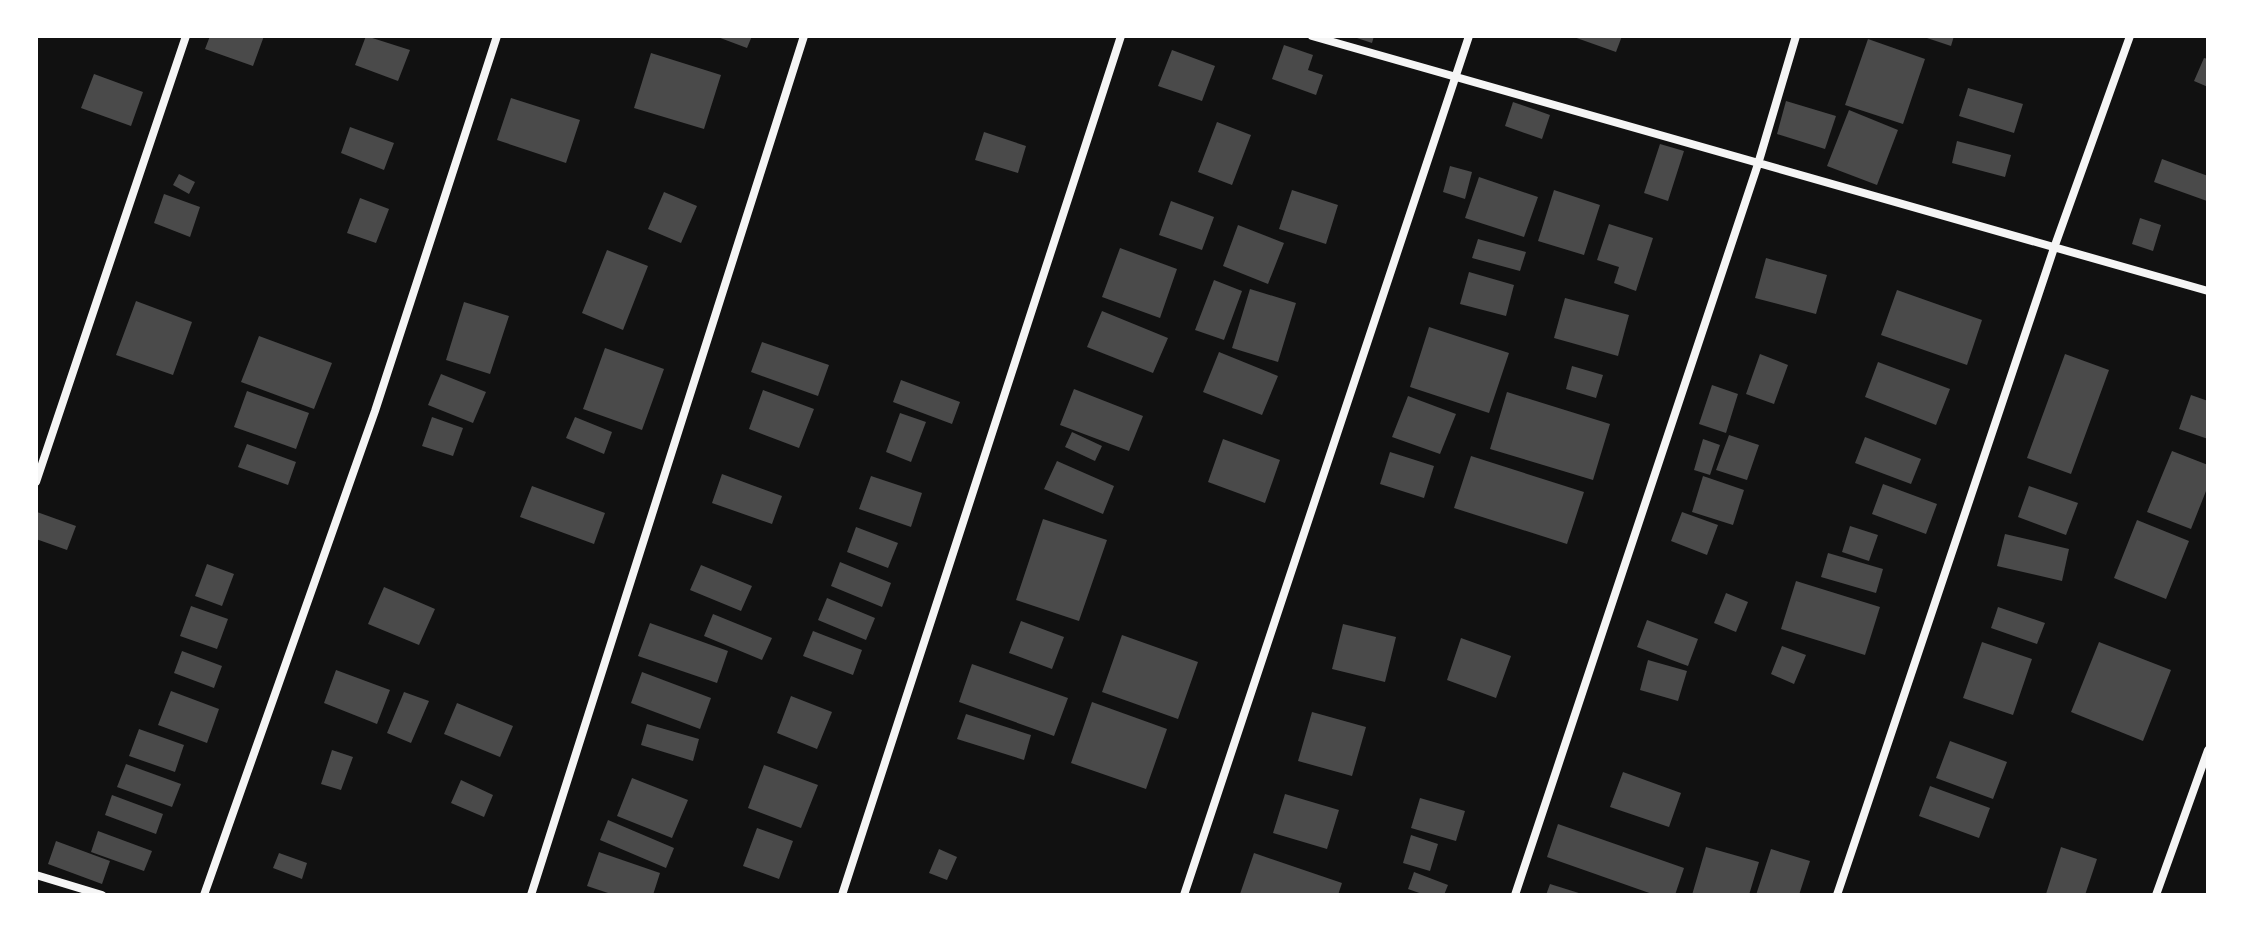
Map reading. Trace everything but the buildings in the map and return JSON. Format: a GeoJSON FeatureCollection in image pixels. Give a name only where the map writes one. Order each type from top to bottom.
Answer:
{"type":"FeatureCollection","features":[{"type":"Feature","properties":{"kind":"street"},"geometry":{"type":"LineString","coordinates":[[36,482],[186,36]]}},
{"type":"Feature","properties":{"kind":"street"},"geometry":{"type":"LineString","coordinates":[[204,895],[375,411],[497,36]]}},
{"type":"Feature","properties":{"kind":"street"},"geometry":{"type":"LineString","coordinates":[[531,895],[804,36]]}},
{"type":"Feature","properties":{"kind":"street"},"geometry":{"type":"LineString","coordinates":[[842,895],[1121,36]]}},
{"type":"Feature","properties":{"kind":"street"},"geometry":{"type":"LineString","coordinates":[[1312,36],[2208,291]]}},
{"type":"Feature","properties":{"kind":"street"},"geometry":{"type":"LineString","coordinates":[[1184,895],[1469,36]]}},
{"type":"Feature","properties":{"kind":"street"},"geometry":{"type":"LineString","coordinates":[[1515,895],[1758,164],[1796,36]]}},
{"type":"Feature","properties":{"kind":"street"},"geometry":{"type":"LineString","coordinates":[[1837,895],[2054,248],[2130,36]]}},
{"type":"Feature","properties":{"kind":"street"},"geometry":{"type":"LineString","coordinates":[[2156,895],[2208,750]]}},
{"type":"Feature","properties":{"kind":"street"},"geometry":{"type":"LineString","coordinates":[[36,875],[102,895]]}}]}
